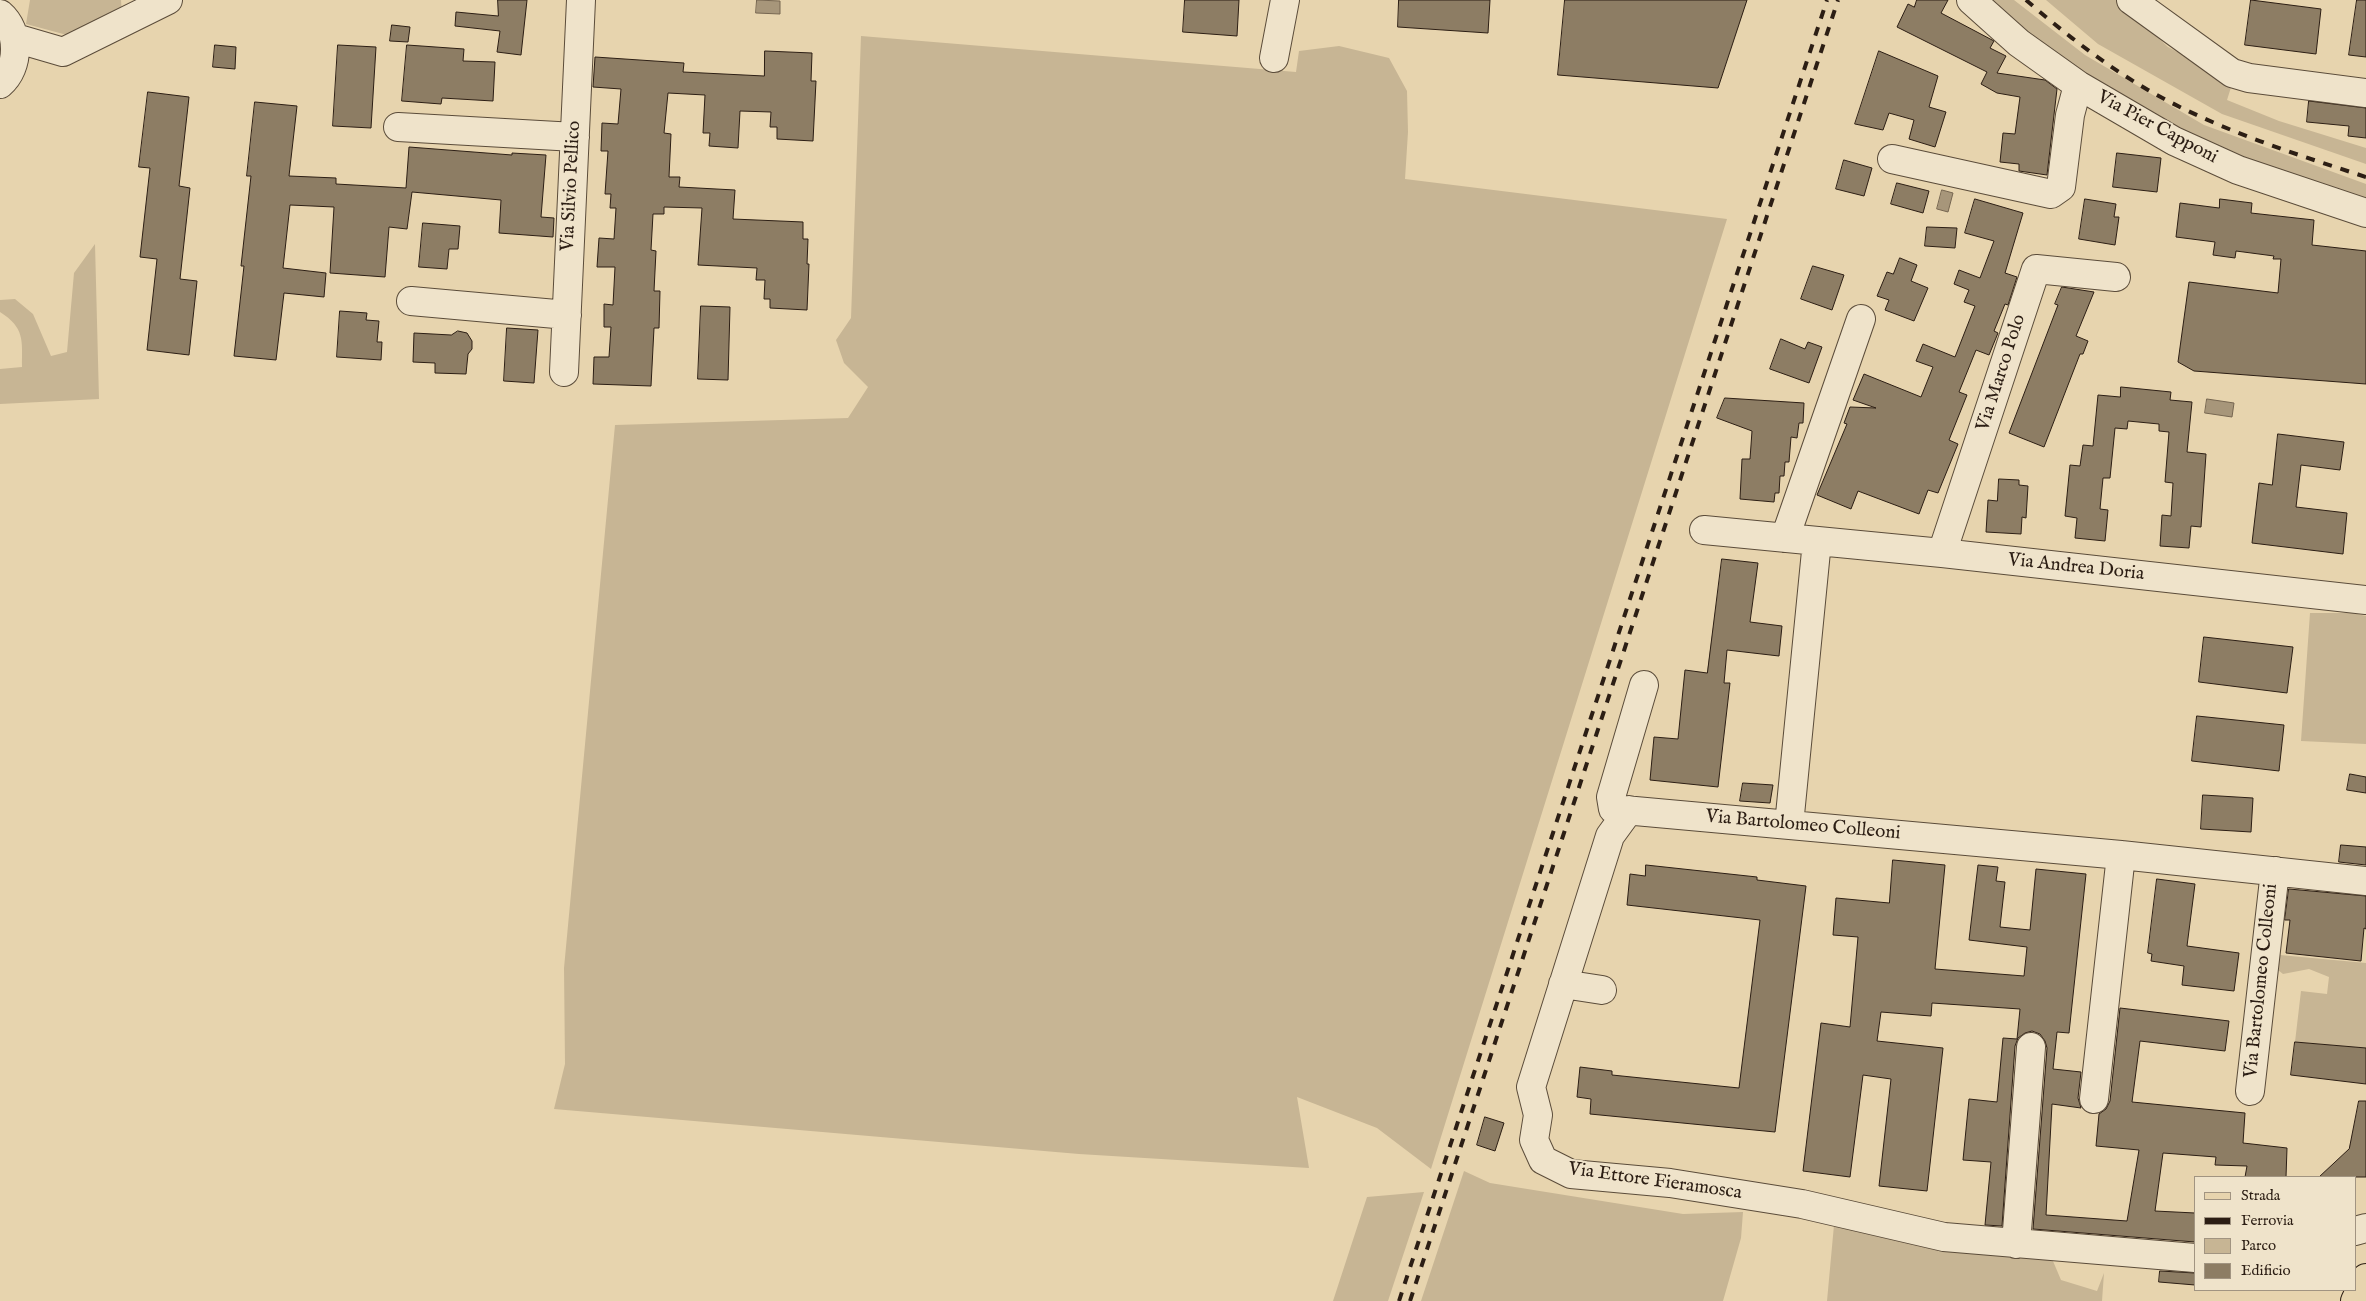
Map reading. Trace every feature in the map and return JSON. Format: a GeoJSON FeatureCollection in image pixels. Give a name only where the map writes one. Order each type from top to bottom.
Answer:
{"type":"FeatureCollection","features":[{"type":"Feature","properties":{"kind":"main road"},"geometry":{"type":"LineString","coordinates":[[2356,1301],[2366,1278]]}},
{"type":"Feature","properties":{"kind":"street"},"geometry":{"type":"LineString","coordinates":[[7,17],[63,52],[168,0]]}},
{"type":"Feature","properties":{"kind":"street","name":"Via Silvio Pellico"},"geometry":{"type":"LineString","coordinates":[[564,372],[581,0]]}},
{"type":"Feature","properties":{"kind":"street"},"geometry":{"type":"LineString","coordinates":[[1274,58],[1285,0]]}},
{"type":"Feature","properties":{"kind":"street","name":"Via Pier Capponi"},"geometry":{"type":"LineString","coordinates":[[1971,0],[2019,43],[2078,86],[2174,141],[2238,170],[2366,213]]}},
{"type":"Feature","properties":{"kind":"street"},"geometry":{"type":"LineString","coordinates":[[2131,0],[2232,73],[2249,78],[2366,93]]}},
{"type":"Feature","properties":{"kind":"street"},"geometry":{"type":"LineString","coordinates":[[0,84],[6,79],[15,60],[7,17]]}},
{"type":"Feature","properties":{"kind":"street"},"geometry":{"type":"LineString","coordinates":[[1892,160],[2051,194],[2061,187],[2070,115],[2078,86]]}},
{"type":"Feature","properties":{"kind":"street"},"geometry":{"type":"LineString","coordinates":[[398,127],[575,137]]}},
{"type":"Feature","properties":{"kind":"street","name":"Via Marco Polo"},"geometry":{"type":"LineString","coordinates":[[1942,554],[2036,269],[2116,277]]}},
{"type":"Feature","properties":{"kind":"street"},"geometry":{"type":"LineString","coordinates":[[411,301],[567,314]]}},
{"type":"Feature","properties":{"kind":"street"},"geometry":{"type":"LineString","coordinates":[[1785,538],[1861,319]]}},
{"type":"Feature","properties":{"kind":"street","name":"Via Andrea Doria"},"geometry":{"type":"LineString","coordinates":[[1704,530],[2366,600]]}},
{"type":"Feature","properties":{"kind":"street"},"geometry":{"type":"LineString","coordinates":[[1789,825],[1817,541]]}},
{"type":"Feature","properties":{"kind":"street","name":"Via Bartolomeo Colleoni"},"geometry":{"type":"LineString","coordinates":[[1644,685],[1611,798],[1613,809],[2121,855],[2366,881]]}},
{"type":"Feature","properties":{"kind":"street","name":"Via Ettore Fieramosca"},"geometry":{"type":"LineString","coordinates":[[1629,810],[1610,836],[1531,1087],[1538,1115],[1534,1140],[1543,1160],[1571,1174],[1670,1183],[1802,1204],[1944,1237],[2194,1258]]}},
{"type":"Feature","properties":{"kind":"street"},"geometry":{"type":"LineString","coordinates":[[2094,1099],[2121,855]]}},
{"type":"Feature","properties":{"kind":"street","name":"Via Bartolomeo Colleoni"},"geometry":{"type":"LineString","coordinates":[[2250,1091],[2275,871]]}},
{"type":"Feature","properties":{"kind":"street"},"geometry":{"type":"LineString","coordinates":[[1563,984],[1602,990]]}},
{"type":"Feature","properties":{"kind":"street"},"geometry":{"type":"LineString","coordinates":[[2016,1244],[2030,1047]]}},
{"type":"Feature","properties":{"kind":"street"},"geometry":{"type":"LineString","coordinates":[[2356,1301],[2366,1290]]}},
{"type":"Feature","properties":{"kind":"green space"},"geometry":{"type":"Polygon","coordinates":[[[30,0],[121,0],[122,15],[67,35],[26,24],[30,0]]]}},
{"type":"Feature","properties":{"kind":"green space"},"geometry":{"type":"Polygon","coordinates":[[[1987,0],[2014,0],[2085,55],[2204,125],[2366,184],[2366,199],[2200,143],[2064,63],[1987,0]]]}},
{"type":"Feature","properties":{"kind":"green space"},"geometry":{"type":"Polygon","coordinates":[[[2046,0],[2117,0],[2168,47],[2233,81],[2227,100],[2279,121],[2366,148],[2366,164],[2222,114],[2098,44],[2046,0]]]}},
{"type":"Feature","properties":{"kind":"green space"},"geometry":{"type":"Polygon","coordinates":[[[861,36],[1296,72],[1299,51],[1339,46],[1389,58],[1407,91],[1408,132],[1405,179],[1727,219],[1431,1169],[1377,1128],[1297,1097],[1309,1168],[1079,1154],[554,1109],[565,1064],[564,968],[615,425],[848,418],[868,387],[844,363],[836,340],[851,318],[861,36]]]}},
{"type":"Feature","properties":{"kind":"green space"},"geometry":{"type":"Polygon","coordinates":[[[95,244],[99,399],[0,404],[0,369],[22,367],[22,342],[18,329],[0,312],[0,300],[15,299],[33,314],[51,356],[67,352],[74,273],[95,244]]]}},
{"type":"Feature","properties":{"kind":"green space"},"geometry":{"type":"Polygon","coordinates":[[[2310,613],[2353,613],[2366,616],[2366,744],[2301,741],[2310,613]]]}},
{"type":"Feature","properties":{"kind":"green space"},"geometry":{"type":"Polygon","coordinates":[[[2280,955],[2366,963],[2366,1048],[2295,1042],[2301,991],[2327,994],[2329,977],[2309,969],[2283,974],[2278,970],[2280,955]]]}},
{"type":"Feature","properties":{"kind":"green space"},"geometry":{"type":"Polygon","coordinates":[[[1464,1171],[1490,1183],[1683,1214],[1743,1212],[1741,1238],[1723,1301],[1421,1301],[1464,1171]]]}},
{"type":"Feature","properties":{"kind":"green space"},"geometry":{"type":"Polygon","coordinates":[[[1424,1192],[1388,1301],[1333,1301],[1367,1197],[1424,1192]]]}},
{"type":"Feature","properties":{"kind":"green space"},"geometry":{"type":"Polygon","coordinates":[[[1834,1225],[2050,1254],[2061,1280],[2097,1291],[2104,1273],[2102,1301],[1827,1301],[1834,1225]]]}},
{"type":"Feature","properties":{"kind":"shaded area"},"geometry":{"type":"Polygon","coordinates":[[[757,0],[780,1],[780,14],[756,13],[757,0]]]}},
{"type":"Feature","properties":{"kind":"shaded area"},"geometry":{"type":"Polygon","coordinates":[[[1942,190],[1953,193],[1948,212],[1937,209],[1942,190]]]}},
{"type":"Feature","properties":{"kind":"shaded area"},"geometry":{"type":"Polygon","coordinates":[[[2207,399],[2234,403],[2232,417],[2205,413],[2207,399]]]}},
{"type":"Feature","properties":{"kind":"building"},"geometry":{"type":"Polygon","coordinates":[[[498,0],[527,0],[521,55],[497,52],[500,31],[455,26],[456,12],[498,16],[498,0]]]}},
{"type":"Feature","properties":{"kind":"building"},"geometry":{"type":"Polygon","coordinates":[[[1185,0],[1239,0],[1237,36],[1183,32],[1185,0]]]}},
{"type":"Feature","properties":{"kind":"building"},"geometry":{"type":"Polygon","coordinates":[[[1399,0],[1490,0],[1488,33],[1398,27],[1399,0]]]}},
{"type":"Feature","properties":{"kind":"building"},"geometry":{"type":"Polygon","coordinates":[[[1565,0],[1747,0],[1718,88],[1558,75],[1565,0]]]}},
{"type":"Feature","properties":{"kind":"building"},"geometry":{"type":"Polygon","coordinates":[[[1917,0],[1948,0],[1941,13],[1994,41],[1990,48],[2006,56],[1997,73],[2045,80],[2057,89],[2047,175],[2019,171],[2019,164],[2000,162],[2003,133],[2015,134],[2020,97],[1997,93],[1981,84],[1987,72],[1897,27],[1908,4],[1914,7],[1917,0]]]}},
{"type":"Feature","properties":{"kind":"building"},"geometry":{"type":"Polygon","coordinates":[[[2251,0],[2321,9],[2316,54],[2245,45],[2251,0]]]}},
{"type":"Feature","properties":{"kind":"building"},"geometry":{"type":"Polygon","coordinates":[[[2357,0],[2366,0],[2366,57],[2349,55],[2357,0]]]}},
{"type":"Feature","properties":{"kind":"building"},"geometry":{"type":"Polygon","coordinates":[[[392,25],[410,27],[408,42],[390,41],[392,25]]]}},
{"type":"Feature","properties":{"kind":"building"},"geometry":{"type":"Polygon","coordinates":[[[215,45],[236,47],[235,69],[213,67],[215,45]]]}},
{"type":"Feature","properties":{"kind":"building"},"geometry":{"type":"Polygon","coordinates":[[[338,45],[376,47],[371,128],[333,126],[338,45]]]}},
{"type":"Feature","properties":{"kind":"building"},"geometry":{"type":"Polygon","coordinates":[[[407,45],[464,49],[463,61],[495,62],[493,101],[442,98],[441,104],[402,101],[407,45]]]}},
{"type":"Feature","properties":{"kind":"building"},"geometry":{"type":"Polygon","coordinates":[[[765,51],[812,53],[811,81],[816,81],[813,141],[777,139],[777,127],[770,127],[771,112],[740,111],[738,148],[709,146],[710,133],[703,133],[705,95],[668,93],[664,133],[671,134],[669,177],[680,177],[679,187],[735,190],[733,219],[803,222],[803,239],[808,239],[807,310],[770,308],[770,299],[764,299],[765,280],[756,280],[757,268],[698,265],[702,208],[664,207],[664,214],[653,214],[651,250],[656,251],[654,291],[660,291],[659,328],[654,328],[651,386],[593,384],[594,357],[609,357],[611,327],[604,327],[604,304],[613,305],[615,267],[597,267],[599,238],[614,239],[616,208],[610,208],[611,194],[605,194],[608,151],[601,151],[602,123],[618,124],[621,89],[593,87],[595,57],[684,63],[683,72],[764,76],[765,51]]]}},
{"type":"Feature","properties":{"kind":"building"},"geometry":{"type":"Polygon","coordinates":[[[1879,51],[1938,76],[1929,107],[1946,112],[1935,147],[1909,139],[1914,120],[1889,113],[1883,130],[1855,124],[1879,51]]]}},
{"type":"Feature","properties":{"kind":"building"},"geometry":{"type":"Polygon","coordinates":[[[148,92],[189,97],[179,186],[190,188],[180,279],[197,281],[189,355],[147,350],[157,259],[140,257],[150,168],[139,167],[148,92]]]}},
{"type":"Feature","properties":{"kind":"building"},"geometry":{"type":"Polygon","coordinates":[[[2309,101],[2366,108],[2366,138],[2348,136],[2349,126],[2307,122],[2309,101]]]}},
{"type":"Feature","properties":{"kind":"building"},"geometry":{"type":"Polygon","coordinates":[[[255,102],[297,106],[289,176],[336,178],[336,184],[406,188],[409,147],[512,155],[512,153],[546,155],[541,217],[554,218],[553,237],[499,233],[501,200],[412,192],[407,229],[389,227],[385,277],[330,273],[334,207],[290,205],[283,268],[326,273],[324,297],[284,293],[276,360],[234,356],[244,266],[241,266],[251,176],[247,176],[255,102]]]}},
{"type":"Feature","properties":{"kind":"building"},"geometry":{"type":"Polygon","coordinates":[[[2117,153],[2161,158],[2157,192],[2113,187],[2117,153]]]}},
{"type":"Feature","properties":{"kind":"building"},"geometry":{"type":"Polygon","coordinates":[[[1844,160],[1872,168],[1864,196],[1836,189],[1844,160]]]}},
{"type":"Feature","properties":{"kind":"building"},"geometry":{"type":"Polygon","coordinates":[[[1897,183],[1929,191],[1923,213],[1891,204],[1897,183]]]}},
{"type":"Feature","properties":{"kind":"building"},"geometry":{"type":"Polygon","coordinates":[[[1975,199],[2023,213],[2005,273],[2017,277],[2008,305],[2005,304],[1994,331],[1998,333],[1989,355],[1976,350],[1959,392],[1967,395],[1949,440],[1958,444],[1938,493],[1928,490],[1919,514],[1858,491],[1851,509],[1817,495],[1847,424],[1844,423],[1850,407],[1876,408],[1853,400],[1864,374],[1921,397],[1933,367],[1916,361],[1923,344],[1955,357],[1975,306],[1964,302],[1969,290],[1954,284],[1959,270],[1980,278],[1994,241],[1965,233],[1975,199]]]}},
{"type":"Feature","properties":{"kind":"building"},"geometry":{"type":"Polygon","coordinates":[[[2085,199],[2116,204],[2114,217],[2119,217],[2115,245],[2079,239],[2085,199]]]}},
{"type":"Feature","properties":{"kind":"building"},"geometry":{"type":"Polygon","coordinates":[[[2220,199],[2252,203],[2251,213],[2314,220],[2312,245],[2366,251],[2366,384],[2194,371],[2178,362],[2189,282],[2278,293],[2281,259],[2273,259],[2274,256],[2236,251],[2235,258],[2213,255],[2215,242],[2176,237],[2180,203],[2219,208],[2220,199]]]}},
{"type":"Feature","properties":{"kind":"building"},"geometry":{"type":"Polygon","coordinates":[[[423,223],[460,226],[458,249],[449,249],[447,269],[419,267],[423,223]]]}},
{"type":"Feature","properties":{"kind":"building"},"geometry":{"type":"Polygon","coordinates":[[[1927,227],[1957,228],[1955,248],[1925,246],[1927,227]]]}},
{"type":"Feature","properties":{"kind":"building"},"geometry":{"type":"Polygon","coordinates":[[[1900,258],[1917,265],[1911,281],[1928,288],[1914,321],[1885,310],[1889,300],[1877,296],[1887,272],[1893,274],[1900,258]]]}},
{"type":"Feature","properties":{"kind":"building"},"geometry":{"type":"Polygon","coordinates":[[[1813,266],[1844,275],[1832,310],[1801,299],[1813,266]]]}},
{"type":"Feature","properties":{"kind":"building"},"geometry":{"type":"Polygon","coordinates":[[[2062,287],[2094,292],[2076,336],[2088,341],[2083,354],[2080,354],[2044,447],[2009,433],[2058,305],[2055,304],[2062,287]]]}},
{"type":"Feature","properties":{"kind":"building"},"geometry":{"type":"Polygon","coordinates":[[[701,306],[730,307],[728,380],[698,379],[701,306]]]}},
{"type":"Feature","properties":{"kind":"building"},"geometry":{"type":"Polygon","coordinates":[[[340,311],[367,313],[366,320],[379,321],[377,342],[382,342],[381,360],[337,357],[340,311]]]}},
{"type":"Feature","properties":{"kind":"building"},"geometry":{"type":"Polygon","coordinates":[[[507,328],[538,330],[534,383],[504,381],[507,328]]]}},
{"type":"Feature","properties":{"kind":"building"},"geometry":{"type":"Polygon","coordinates":[[[458,331],[467,333],[472,341],[472,349],[468,354],[466,374],[435,373],[435,363],[413,362],[414,333],[451,335],[458,331]]]}},
{"type":"Feature","properties":{"kind":"building"},"geometry":{"type":"Polygon","coordinates":[[[1781,339],[1805,349],[1808,342],[1822,347],[1809,383],[1770,369],[1781,339]]]}},
{"type":"Feature","properties":{"kind":"building"},"geometry":{"type":"Polygon","coordinates":[[[2121,387],[2171,392],[2170,400],[2192,402],[2187,452],[2206,454],[2201,527],[2191,526],[2189,548],[2160,546],[2162,515],[2171,516],[2173,483],[2165,482],[2169,432],[2159,431],[2159,424],[2128,421],[2127,429],[2115,428],[2110,478],[2103,478],[2100,509],[2108,510],[2105,541],[2075,538],[2077,518],[2065,516],[2070,465],[2080,466],[2083,445],[2093,446],[2098,395],[2120,397],[2121,387]]]}},
{"type":"Feature","properties":{"kind":"building"},"geometry":{"type":"Polygon","coordinates":[[[1725,398],[1804,403],[1803,423],[1799,423],[1797,438],[1791,437],[1789,462],[1785,462],[1784,476],[1780,476],[1779,493],[1775,493],[1774,502],[1740,499],[1742,459],[1750,459],[1752,431],[1717,418],[1725,398]]]}},
{"type":"Feature","properties":{"kind":"building"},"geometry":{"type":"Polygon","coordinates":[[[2278,434],[2344,442],[2340,470],[2301,465],[2296,507],[2347,513],[2343,554],[2252,543],[2259,483],[2272,485],[2278,434]]]}},
{"type":"Feature","properties":{"kind":"building"},"geometry":{"type":"Polygon","coordinates":[[[1999,479],[2019,480],[2019,485],[2028,486],[2026,518],[2022,517],[2021,534],[1986,532],[1988,500],[1997,501],[1999,479]]]}},
{"type":"Feature","properties":{"kind":"building"},"geometry":{"type":"Polygon","coordinates":[[[1722,559],[1758,563],[1750,622],[1782,626],[1779,656],[1727,650],[1724,683],[1730,683],[1718,787],[1650,780],[1654,737],[1678,739],[1685,670],[1707,673],[1722,559]]]}},
{"type":"Feature","properties":{"kind":"building"},"geometry":{"type":"Polygon","coordinates":[[[2204,637],[2293,647],[2287,693],[2199,682],[2204,637]]]}},
{"type":"Feature","properties":{"kind":"building"},"geometry":{"type":"Polygon","coordinates":[[[2197,716],[2284,725],[2279,771],[2192,761],[2197,716]]]}},
{"type":"Feature","properties":{"kind":"building"},"geometry":{"type":"Polygon","coordinates":[[[2350,774],[2366,777],[2366,793],[2347,790],[2350,774]]]}},
{"type":"Feature","properties":{"kind":"building"},"geometry":{"type":"Polygon","coordinates":[[[1743,783],[1773,785],[1770,803],[1740,801],[1743,783]]]}},
{"type":"Feature","properties":{"kind":"building"},"geometry":{"type":"Polygon","coordinates":[[[2203,795],[2253,798],[2251,832],[2201,829],[2203,795]]]}},
{"type":"Feature","properties":{"kind":"building"},"geometry":{"type":"Polygon","coordinates":[[[2341,845],[2366,847],[2366,865],[2339,862],[2341,845]]]}},
{"type":"Feature","properties":{"kind":"building"},"geometry":{"type":"Polygon","coordinates":[[[1893,860],[1945,865],[1935,969],[2024,976],[2027,947],[1969,940],[1978,865],[1998,867],[1996,881],[2005,882],[2000,927],[2030,930],[2036,869],[2086,874],[2069,1033],[2057,1032],[2053,1069],[2081,1072],[2078,1098],[2081,1108],[2052,1104],[2046,1215],[2127,1221],[2139,1150],[2096,1146],[2099,1114],[2106,1109],[2110,1101],[2120,1008],[2229,1021],[2225,1051],[2140,1041],[2132,1102],[2245,1113],[2243,1143],[2287,1148],[2286,1176],[2245,1176],[2247,1166],[2215,1165],[2216,1157],[2163,1153],[2155,1211],[2194,1213],[2194,1242],[2033,1229],[2047,1048],[2040,1034],[2032,1031],[2018,1038],[2015,1046],[2002,1226],[1985,1225],[1991,1162],[1963,1160],[1969,1099],[1997,1102],[2003,1038],[2017,1039],[2020,1009],[1932,1003],[1931,1016],[1881,1012],[1877,1041],[1943,1048],[1927,1191],[1879,1186],[1891,1079],[1863,1075],[1850,1177],[1803,1171],[1821,1023],[1850,1027],[1858,937],[1833,935],[1836,898],[1889,903],[1893,860]]]}},
{"type":"Feature","properties":{"kind":"building"},"geometry":{"type":"Polygon","coordinates":[[[1646,865],[1757,877],[1757,880],[1806,886],[1775,1132],[1590,1114],[1591,1099],[1577,1097],[1580,1067],[1612,1071],[1612,1075],[1739,1088],[1760,920],[1627,905],[1630,874],[1645,876],[1646,865]]]}},
{"type":"Feature","properties":{"kind":"building"},"geometry":{"type":"Polygon","coordinates":[[[2157,879],[2195,884],[2187,946],[2239,953],[2234,991],[2182,985],[2184,966],[2151,961],[2152,954],[2148,953],[2157,879]]]}},
{"type":"Feature","properties":{"kind":"building"},"geometry":{"type":"Polygon","coordinates":[[[2289,889],[2366,896],[2366,929],[2364,928],[2361,961],[2286,953],[2290,920],[2285,920],[2289,889]]]}},
{"type":"Feature","properties":{"kind":"building"},"geometry":{"type":"Polygon","coordinates":[[[2295,1042],[2366,1048],[2366,1084],[2291,1075],[2295,1042]]]}},
{"type":"Feature","properties":{"kind":"building"},"geometry":{"type":"Polygon","coordinates":[[[2359,1101],[2366,1101],[2366,1177],[2320,1176],[2349,1149],[2359,1101]]]}},
{"type":"Feature","properties":{"kind":"building"},"geometry":{"type":"Polygon","coordinates":[[[1485,1117],[1504,1123],[1495,1151],[1477,1145],[1485,1117]]]}},
{"type":"Feature","properties":{"kind":"building"},"geometry":{"type":"Polygon","coordinates":[[[2160,1271],[2194,1273],[2194,1285],[2159,1282],[2160,1271]]]}},
{"type":"Feature","properties":{"kind":"railway"},"geometry":{"type":"LineString","coordinates":[[1399,1301],[1827,0]]}},
{"type":"Feature","properties":{"kind":"railway"},"geometry":{"type":"LineString","coordinates":[[1410,1301],[1838,0]]}},
{"type":"Feature","properties":{"kind":"railway"},"geometry":{"type":"LineString","coordinates":[[2026,0],[2101,59],[2148,90],[2174,104],[2200,117],[2255,139],[2366,177]]}}]}
